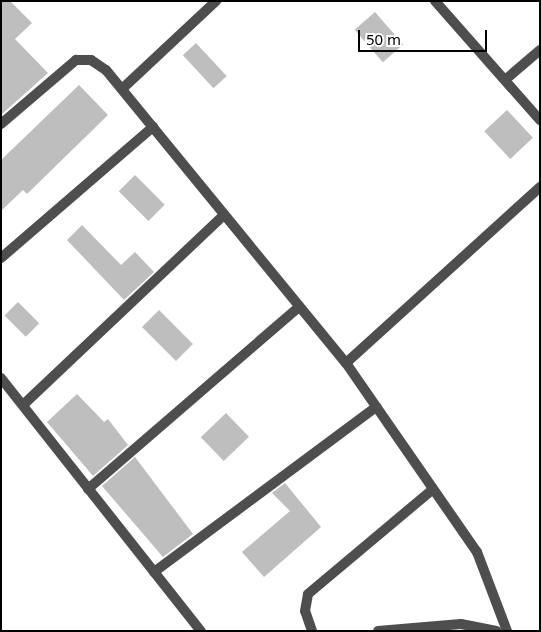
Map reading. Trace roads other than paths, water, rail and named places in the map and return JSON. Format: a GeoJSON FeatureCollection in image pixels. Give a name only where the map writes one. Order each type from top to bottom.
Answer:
{"type":"FeatureCollection","features":[{"type":"Feature","properties":{"kind":"street"},"geometry":{"type":"LineString","coordinates":[[122,90],[216,1]]}},
{"type":"Feature","properties":{"kind":"street"},"geometry":{"type":"LineString","coordinates":[[440,3],[540,120]]}},
{"type":"Feature","properties":{"kind":"street"},"geometry":{"type":"LineString","coordinates":[[505,80],[540,50]]}},
{"type":"Feature","properties":{"kind":"street"},"geometry":{"type":"LineString","coordinates":[[1,124],[76,60],[99,64],[346,363],[477,552],[507,631]]}},
{"type":"Feature","properties":{"kind":"street"},"geometry":{"type":"LineString","coordinates":[[1,258],[153,128]]}},
{"type":"Feature","properties":{"kind":"street"},"geometry":{"type":"LineString","coordinates":[[346,363],[540,187]]}},
{"type":"Feature","properties":{"kind":"street"},"geometry":{"type":"LineString","coordinates":[[23,405],[224,215]]}},
{"type":"Feature","properties":{"kind":"street"},"geometry":{"type":"LineString","coordinates":[[88,489],[299,306]]}},
{"type":"Feature","properties":{"kind":"street"},"geometry":{"type":"LineString","coordinates":[[1,378],[201,631]]}},
{"type":"Feature","properties":{"kind":"street"},"geometry":{"type":"LineString","coordinates":[[154,572],[376,407]]}},
{"type":"Feature","properties":{"kind":"street"},"geometry":{"type":"LineString","coordinates":[[312,631],[304,610],[308,594],[433,489]]}},
{"type":"Feature","properties":{"kind":"street"},"geometry":{"type":"LineString","coordinates":[[378,631],[462,624],[496,631]]}}]}
